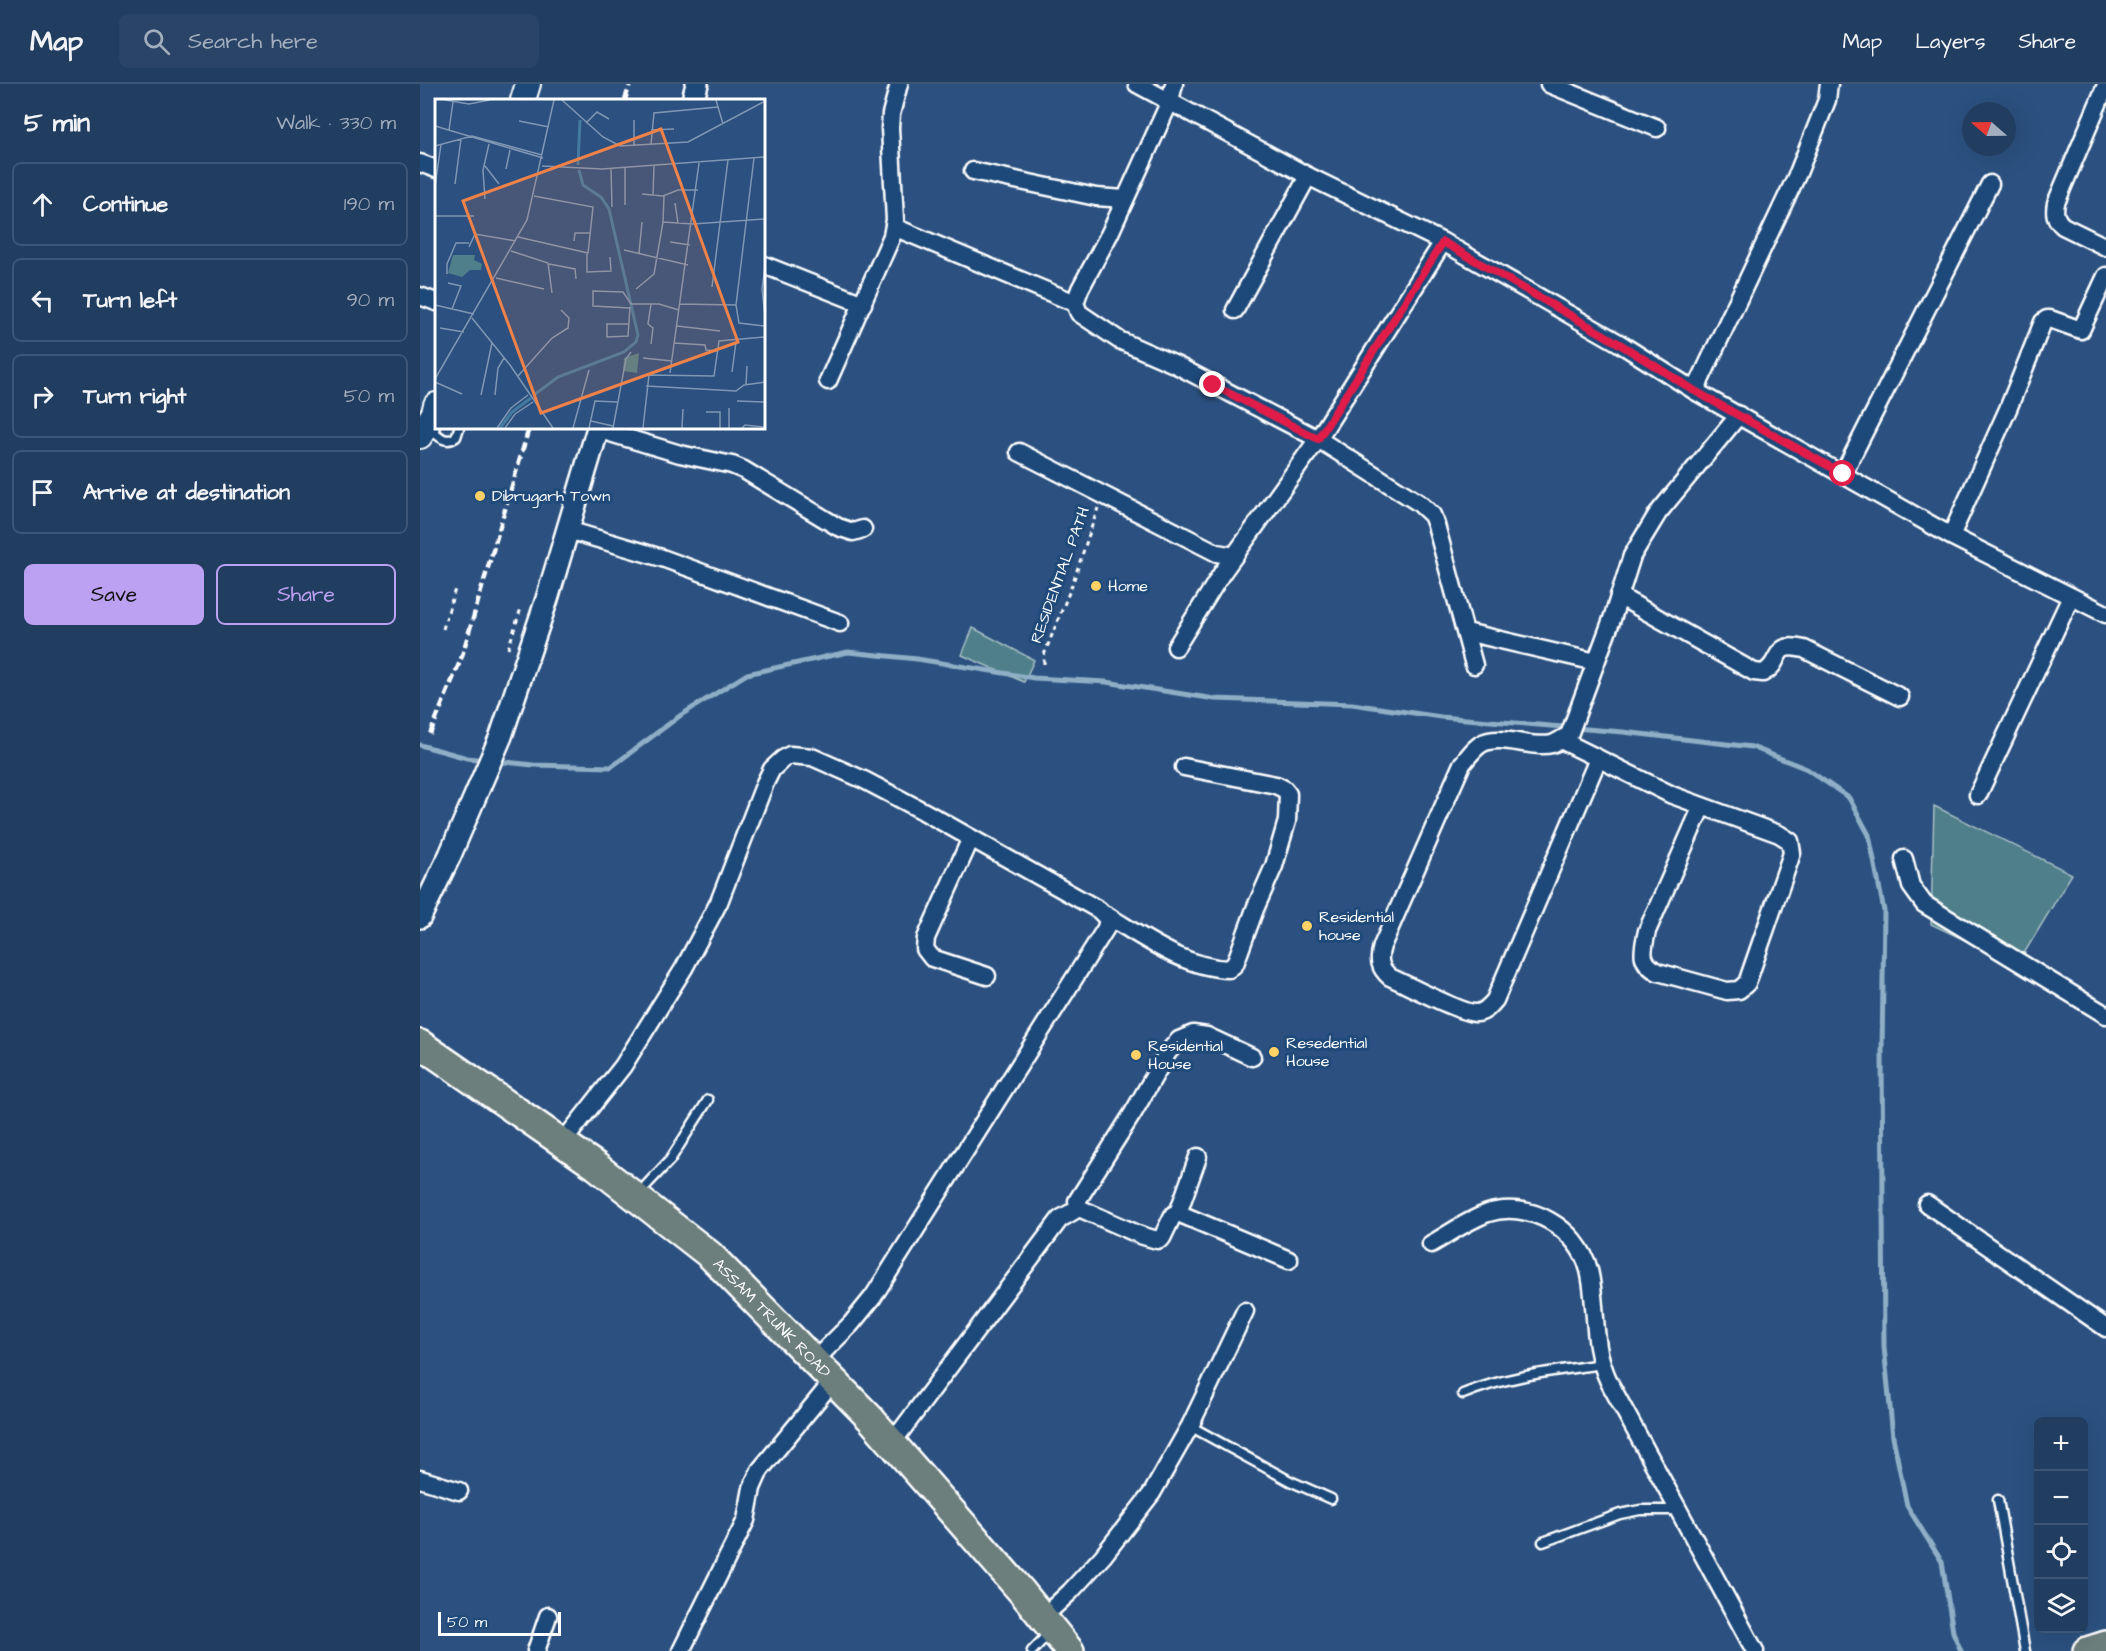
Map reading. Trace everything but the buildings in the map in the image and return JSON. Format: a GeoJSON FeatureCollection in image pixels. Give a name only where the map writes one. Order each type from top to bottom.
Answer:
{"type":"FeatureCollection","features":[{"type":"Feature","properties":{"kind":"main road"},"geometry":{"type":"LineString","coordinates":[[523,99],[528,84]]}},
{"type":"Feature","properties":{"kind":"main road","name":"ASSAM TRUNK ROAD"},"geometry":{"type":"LineString","coordinates":[[420,1044],[563,1142],[710,1255],[892,1443],[1070,1651]]}},
{"type":"Feature","properties":{"kind":"main road"},"geometry":{"type":"LineString","coordinates":[[2087,1651],[2106,1646]]}},
{"type":"Feature","properties":{"kind":"street"},"geometry":{"type":"LineString","coordinates":[[693,99],[697,84]]}},
{"type":"Feature","properties":{"kind":"street"},"geometry":{"type":"LineString","coordinates":[[828,381],[887,250],[894,227],[890,128],[891,114],[899,84]]}},
{"type":"Feature","properties":{"kind":"street"},"geometry":{"type":"LineString","coordinates":[[1137,84],[1308,176],[1443,242],[1618,343],[1695,391],[1951,537],[2106,614]]}},
{"type":"Feature","properties":{"kind":"street"},"geometry":{"type":"LineString","coordinates":[[1075,303],[1110,233],[1170,101],[1174,84]]}},
{"type":"Feature","properties":{"kind":"street"},"geometry":{"type":"LineString","coordinates":[[1549,84],[1657,128]]}},
{"type":"Feature","properties":{"kind":"street"},"geometry":{"type":"LineString","coordinates":[[1695,391],[1798,173],[1827,100],[1829,84]]}},
{"type":"Feature","properties":{"kind":"street"},"geometry":{"type":"LineString","coordinates":[[2104,95],[2056,202],[2054,212],[2063,226],[2106,246]]}},
{"type":"Feature","properties":{"kind":"street"},"geometry":{"type":"LineString","coordinates":[[420,163],[435,169]]}},
{"type":"Feature","properties":{"kind":"street"},"geometry":{"type":"LineString","coordinates":[[973,171],[1074,193],[1125,199]]}},
{"type":"Feature","properties":{"kind":"street"},"geometry":{"type":"LineString","coordinates":[[1234,310],[1308,176]]}},
{"type":"Feature","properties":{"kind":"street"},"geometry":{"type":"LineString","coordinates":[[1843,474],[1990,184]]}},
{"type":"Feature","properties":{"kind":"street"},"geometry":{"type":"LineString","coordinates":[[894,227],[1075,303],[1079,313],[1119,340],[1176,365],[1318,439],[1405,493],[1432,515],[1474,665]]}},
{"type":"Feature","properties":{"kind":"street"},"geometry":{"type":"LineString","coordinates":[[1176,647],[1234,556],[1318,439],[1443,242]]}},
{"type":"Feature","properties":{"kind":"street"},"geometry":{"type":"LineString","coordinates":[[765,265],[863,304]]}},
{"type":"Feature","properties":{"kind":"street"},"geometry":{"type":"LineString","coordinates":[[1951,537],[2008,409],[2043,322],[2050,319],[2081,330],[2106,276]]}},
{"type":"Feature","properties":{"kind":"street"},"geometry":{"type":"LineString","coordinates":[[420,296],[435,302]]}},
{"type":"Feature","properties":{"kind":"street"},"geometry":{"type":"LineString","coordinates":[[1598,759],[1495,1000],[1488,1008],[1477,1013],[1463,1010],[1390,977],[1383,971],[1379,956],[1382,946],[1462,765],[1477,747],[1493,740],[1544,745],[1565,737],[1596,662],[1632,556],[1658,513],[1739,415]]}},
{"type":"Feature","properties":{"kind":"street"},"geometry":{"type":"LineString","coordinates":[[420,917],[450,855],[490,761],[547,599],[597,429]]}},
{"type":"Feature","properties":{"kind":"street"},"geometry":{"type":"LineString","coordinates":[[600,429],[697,459],[738,467],[838,527],[853,532],[863,529]]}},
{"type":"Feature","properties":{"kind":"street"},"geometry":{"type":"LineString","coordinates":[[1019,452],[1217,553],[1234,556]]}},
{"type":"Feature","properties":{"kind":"street"},"geometry":{"type":"LineString","coordinates":[[568,530],[662,558],[840,623]]}},
{"type":"Feature","properties":{"kind":"street"},"geometry":{"type":"LineString","coordinates":[[1619,596],[1754,672],[1763,674],[1771,669],[1778,653],[1783,648],[1792,646],[1804,649],[1900,697]]}},
{"type":"Feature","properties":{"kind":"street"},"geometry":{"type":"LineString","coordinates":[[1978,795],[2071,597]]}},
{"type":"Feature","properties":{"kind":"street"},"geometry":{"type":"LineString","coordinates":[[1466,632],[1596,662]]}},
{"type":"Feature","properties":{"kind":"street"},"geometry":{"type":"LineString","coordinates":[[1565,737],[1598,759],[1672,795],[1779,834],[1786,837],[1792,848],[1789,862],[1747,983],[1739,990],[1727,991],[1658,972],[1649,968],[1644,960],[1643,949],[1647,931],[1702,806]]}},
{"type":"Feature","properties":{"kind":"street"},"geometry":{"type":"LineString","coordinates":[[563,1142],[623,1066],[684,968],[719,902],[765,783],[772,769],[783,759],[790,755],[812,757],[864,780],[924,811],[1148,940],[1188,960],[1219,969],[1229,969],[1235,964],[1280,847],[1287,821],[1288,794],[1276,785],[1184,767]]}},
{"type":"Feature","properties":{"kind":"street"},"geometry":{"type":"LineString","coordinates":[[970,838],[932,923],[926,938],[925,949],[932,958],[987,975]]}},
{"type":"Feature","properties":{"kind":"street"},"geometry":{"type":"LineString","coordinates":[[1904,859],[1911,886],[1924,904],[2106,1015]]}},
{"type":"Feature","properties":{"kind":"street"},"geometry":{"type":"LineString","coordinates":[[814,1361],[851,1324],[873,1297],[911,1241],[1019,1064],[1106,928],[1108,919],[1106,915]]}},
{"type":"Feature","properties":{"kind":"street"},"geometry":{"type":"LineString","coordinates":[[1079,1208],[1077,1201],[1133,1113],[1168,1052],[1179,1040],[1193,1034],[1207,1036],[1252,1057]]}},
{"type":"Feature","properties":{"kind":"street"},"geometry":{"type":"LineString","coordinates":[[1079,1208],[1140,1235],[1157,1240],[1162,1238],[1173,1215],[1178,1213],[1198,1157]]}},
{"type":"Feature","properties":{"kind":"street"},"geometry":{"type":"LineString","coordinates":[[1927,1204],[2106,1328]]}},
{"type":"Feature","properties":{"kind":"street"},"geometry":{"type":"LineString","coordinates":[[892,1443],[1060,1219],[1079,1208]]}},
{"type":"Feature","properties":{"kind":"street"},"geometry":{"type":"LineString","coordinates":[[1431,1245],[1485,1214],[1500,1210],[1521,1210],[1557,1226],[1577,1244],[1588,1268],[1592,1285],[1598,1349],[1602,1364],[1621,1407],[1755,1651]]}},
{"type":"Feature","properties":{"kind":"street"},"geometry":{"type":"LineString","coordinates":[[1178,1213],[1289,1260]]}},
{"type":"Feature","properties":{"kind":"street"},"geometry":{"type":"LineString","coordinates":[[1048,1623],[1070,1592],[1140,1510],[1190,1426],[1245,1311]]}},
{"type":"Feature","properties":{"kind":"street"},"geometry":{"type":"LineString","coordinates":[[681,1651],[746,1520],[754,1480],[834,1381]]}},
{"type":"Feature","properties":{"kind":"street"},"geometry":{"type":"LineString","coordinates":[[420,1479],[459,1491]]}},
{"type":"Feature","properties":{"kind":"street"},"geometry":{"type":"LineString","coordinates":[[536,1651],[548,1616]]}},
{"type":"Feature","properties":{"kind":"lane"},"geometry":{"type":"LineString","coordinates":[[428,422],[442,439],[456,437],[459,429]]}},
{"type":"Feature","properties":{"kind":"lane"},"geometry":{"type":"LineString","coordinates":[[636,1197],[670,1160],[708,1100]]}},
{"type":"Feature","properties":{"kind":"lane"},"geometry":{"type":"LineString","coordinates":[[1463,1394],[1481,1386],[1538,1373],[1602,1364]]}},
{"type":"Feature","properties":{"kind":"lane"},"geometry":{"type":"LineString","coordinates":[[1190,1426],[1290,1481],[1331,1499]]}},
{"type":"Feature","properties":{"kind":"lane"},"geometry":{"type":"LineString","coordinates":[[1998,1500],[2025,1651]]}},
{"type":"Feature","properties":{"kind":"lane"},"geometry":{"type":"LineString","coordinates":[[1543,1542],[1620,1514],[1640,1510],[1679,1510]]}},
{"type":"Feature","properties":{"kind":"lane"},"geometry":{"type":"LineString","coordinates":[[1032,1651],[1048,1623]]}},
{"type":"Feature","properties":{"kind":"path","name":"RESIDENTIAL PATH"},"geometry":{"type":"LineString","coordinates":[[1044,664],[1044,654],[1102,495]]}},
{"type":"Feature","properties":{"kind":"path"},"geometry":{"type":"LineString","coordinates":[[443,629],[455,589]]}},
{"type":"Feature","properties":{"kind":"path"},"geometry":{"type":"LineString","coordinates":[[508,649],[521,608]]}},
{"type":"Feature","properties":{"kind":"green space"},"geometry":{"type":"Polygon","coordinates":[[[973,628],[1034,660],[1024,682],[962,655],[973,628]]]}},
{"type":"Feature","properties":{"kind":"green space"},"geometry":{"type":"Polygon","coordinates":[[[1934,806],[2072,874],[2017,965],[1931,924],[1934,806]]]}},
{"type":"Feature","properties":{"kind":"waterway"},"geometry":{"type":"LineString","coordinates":[[495,761],[533,765],[611,767],[681,715],[747,674],[848,652],[917,659],[1034,678],[1106,682],[1215,699],[1352,704],[1441,717],[1623,732],[1752,747],[1807,769],[1849,798],[1869,835],[1884,911],[1882,1052],[1884,1347],[1893,1437],[1907,1506],[1942,1562],[1953,1632],[1961,1651]]}},
{"type":"Feature","properties":{"kind":"waterway"},"geometry":{"type":"LineString","coordinates":[[420,745],[467,758],[486,760]]}},
{"type":"Feature","properties":{"kind":"railway"},"geometry":{"type":"LineString","coordinates":[[625,99],[630,84]]}},
{"type":"Feature","properties":{"kind":"railway"},"geometry":{"type":"LineString","coordinates":[[430,734],[461,659],[529,429]]}},
{"type":"Feature","properties":{"kind":"place","name":"Dibrugarh Town"},"geometry":{"type":"Point","coordinates":[480,496]}},
{"type":"Feature","properties":{"kind":"place","name":"Home"},"geometry":{"type":"Point","coordinates":[1096,586]}},
{"type":"Feature","properties":{"kind":"place","name":"Residential house"},"geometry":{"type":"Point","coordinates":[1307,926]}},
{"type":"Feature","properties":{"kind":"place","name":"Resedential House"},"geometry":{"type":"Point","coordinates":[1274,1052]}},
{"type":"Feature","properties":{"kind":"place","name":"Residential House"},"geometry":{"type":"Point","coordinates":[1136,1055]}},
{"type":"Feature","properties":{"kind":"route"},"geometry":{"type":"LineString","coordinates":[[1213,385],[1318,439],[1443,242],[1618,343],[1695,391],[1843,474]]}}]}
